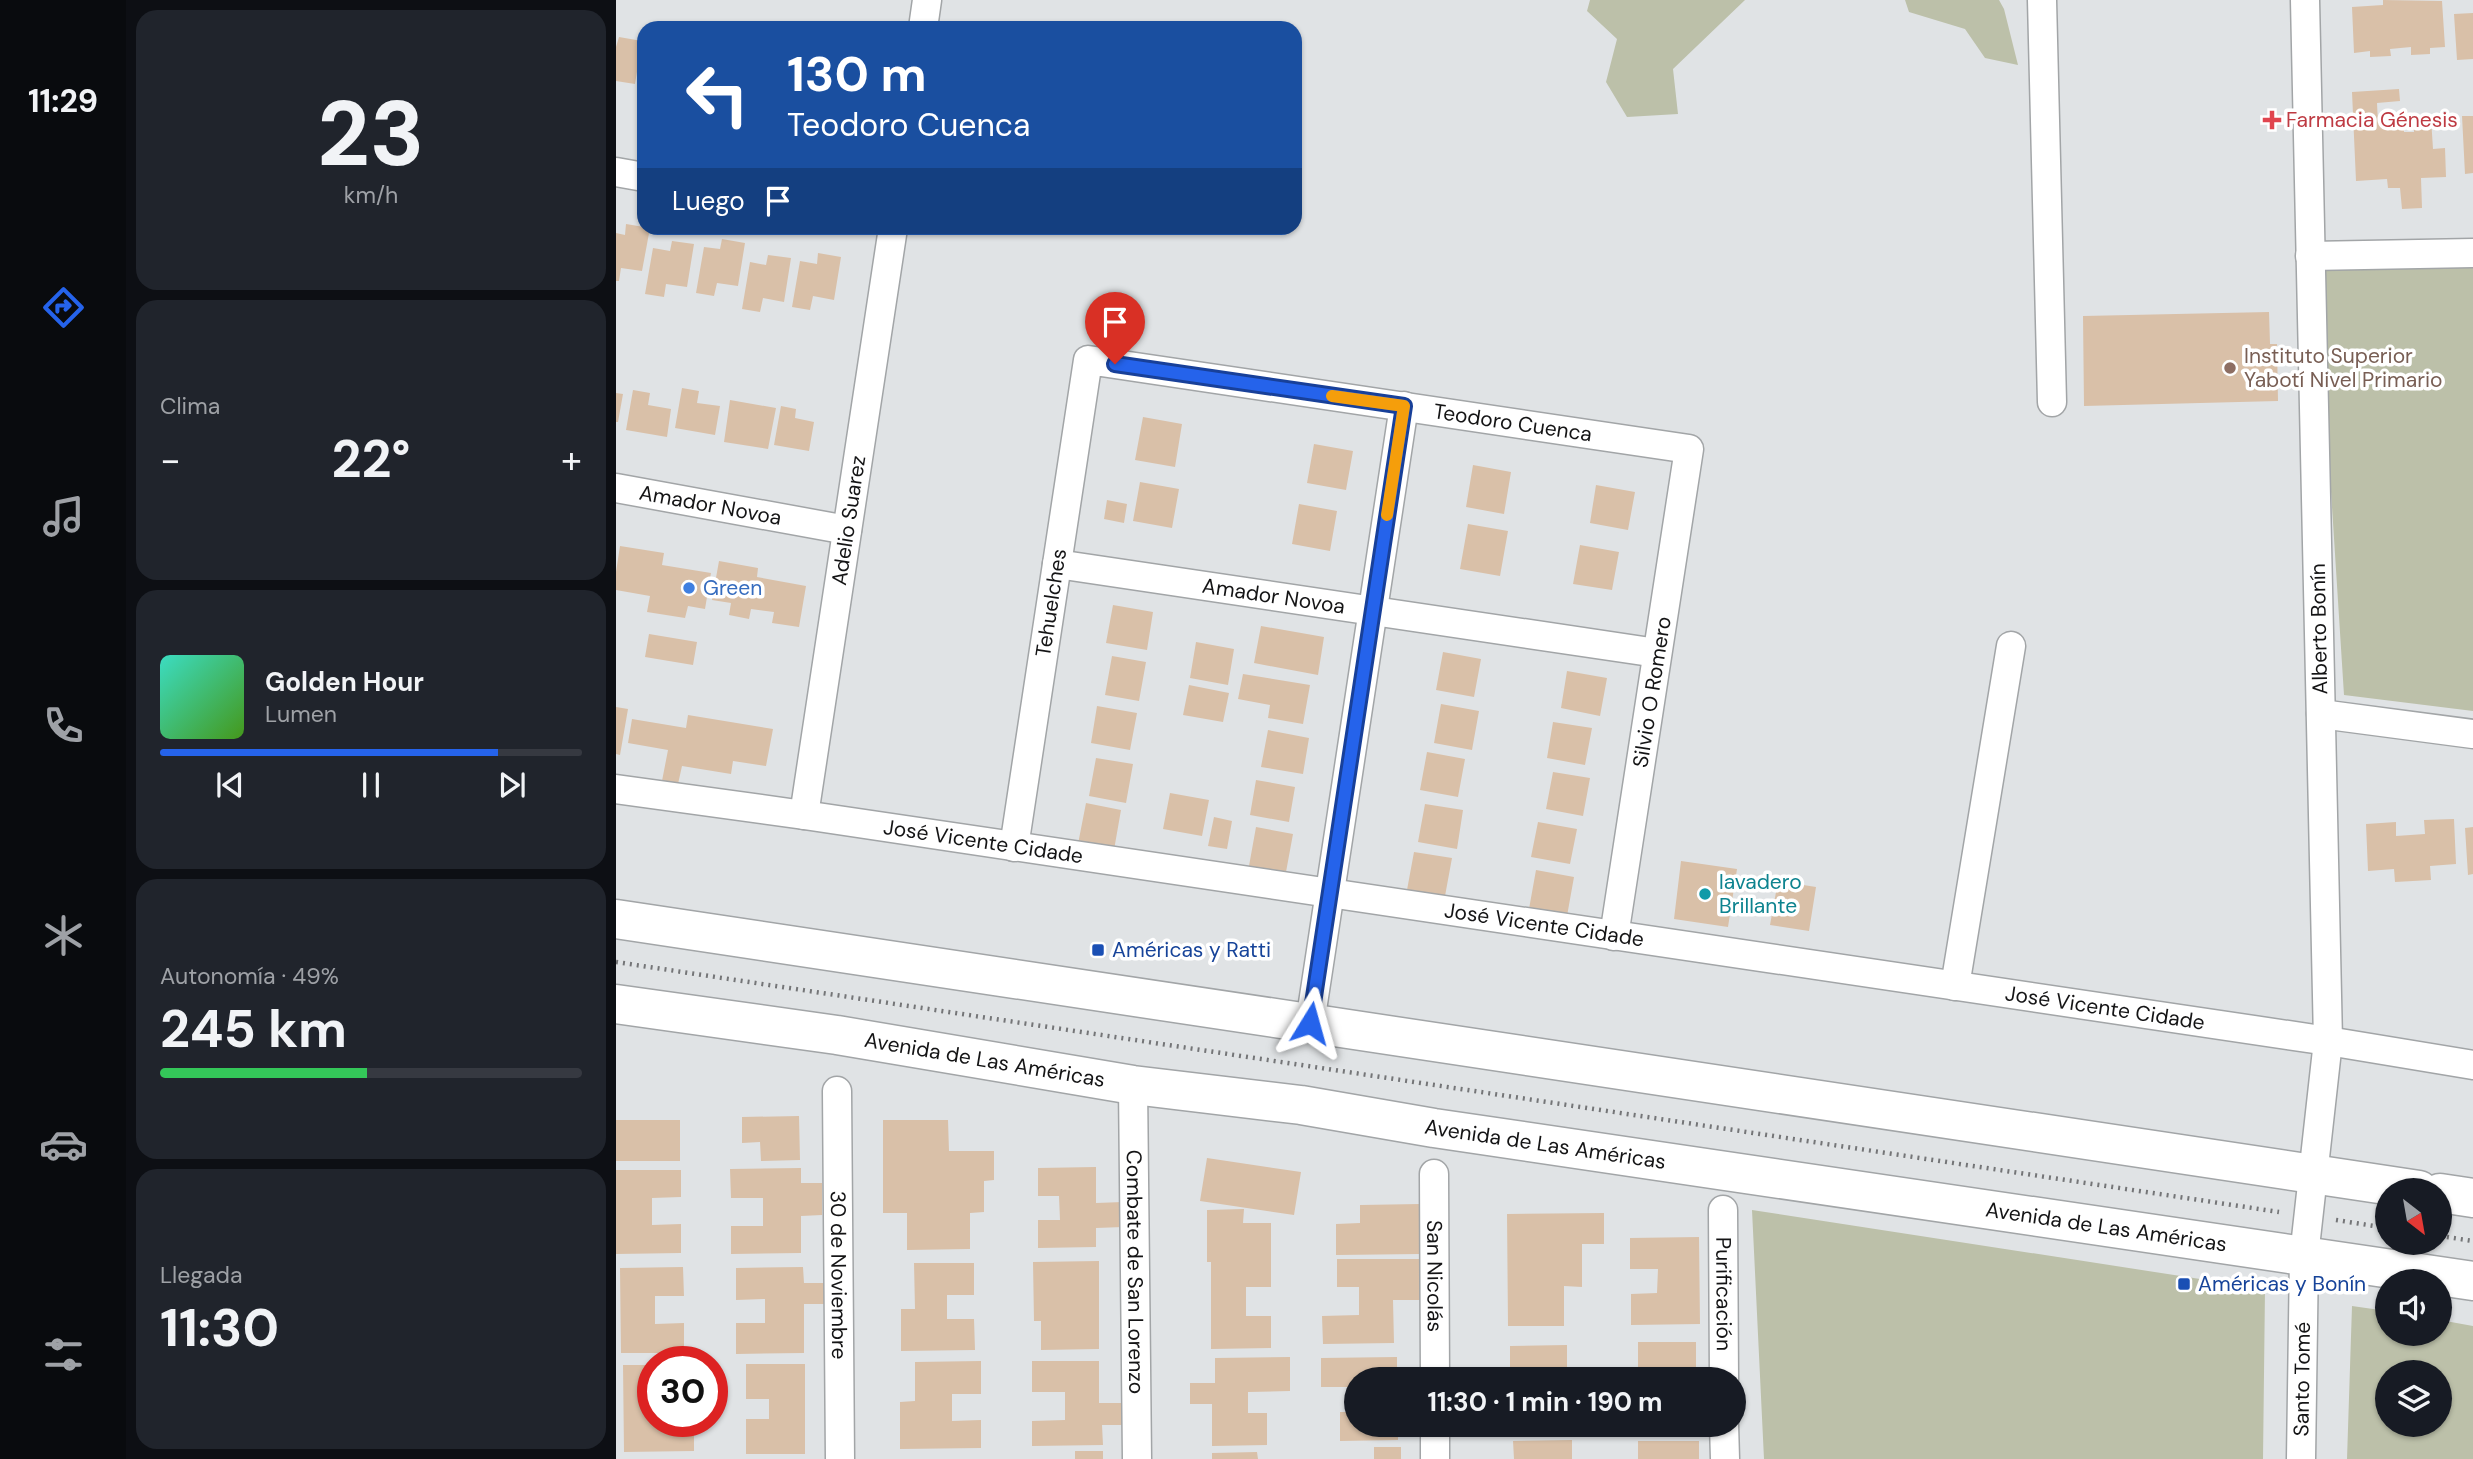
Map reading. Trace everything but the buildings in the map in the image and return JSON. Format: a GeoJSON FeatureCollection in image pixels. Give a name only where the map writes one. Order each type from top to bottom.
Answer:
{"type":"FeatureCollection","features":[{"type":"Feature","properties":{"kind":"main road"},"geometry":{"type":"LineString","coordinates":[[616,919],[2375,1183]]}},
{"type":"Feature","properties":{"kind":"main road","name":"Avenida de Las Américas"},"geometry":{"type":"LineString","coordinates":[[616,1004],[836,1035],[1133,1085],[1301,1105],[1434,1128],[2473,1281]]}},
{"type":"Feature","properties":{"kind":"main road"},"geometry":{"type":"LineString","coordinates":[[2452,1195],[2473,1198]]}},
{"type":"Feature","properties":{"kind":"street"},"geometry":{"type":"LineString","coordinates":[[924,21],[927,0]]}},
{"type":"Feature","properties":{"kind":"street"},"geometry":{"type":"LineString","coordinates":[[2042,0],[2052,402]]}},
{"type":"Feature","properties":{"kind":"street","name":"Alberto Bonín"},"geometry":{"type":"LineString","coordinates":[[2304,1256],[2328,1041],[2305,0]]}},
{"type":"Feature","properties":{"kind":"street"},"geometry":{"type":"LineString","coordinates":[[616,172],[637,176]]}},
{"type":"Feature","properties":{"kind":"street","name":"Adelio Suarez"},"geometry":{"type":"LineString","coordinates":[[804,815],[891,235]]}},
{"type":"Feature","properties":{"kind":"street"},"geometry":{"type":"LineString","coordinates":[[2310,256],[2473,253]]}},
{"type":"Feature","properties":{"kind":"street","name":"Teodoro Cuenca"},"geometry":{"type":"LineString","coordinates":[[1088,360],[1689,449]]}},
{"type":"Feature","properties":{"kind":"street","name":"Tehuelches"},"geometry":{"type":"LineString","coordinates":[[1014,847],[1088,360]]}},
{"type":"Feature","properties":{"kind":"street"},"geometry":{"type":"LineString","coordinates":[[1310,1023],[1404,406]]}},
{"type":"Feature","properties":{"kind":"street","name":"Silvio O Romero"},"geometry":{"type":"LineString","coordinates":[[1614,936],[1689,449]]}},
{"type":"Feature","properties":{"kind":"street","name":"Amador Novoa"},"geometry":{"type":"LineString","coordinates":[[616,488],[847,530]]}},
{"type":"Feature","properties":{"kind":"street","name":"Amador Novoa"},"geometry":{"type":"LineString","coordinates":[[1057,564],[1657,653]]}},
{"type":"Feature","properties":{"kind":"street"},"geometry":{"type":"LineString","coordinates":[[1955,986],[2011,646]]}},
{"type":"Feature","properties":{"kind":"street"},"geometry":{"type":"LineString","coordinates":[[2321,714],[2473,734]]}},
{"type":"Feature","properties":{"kind":"street","name":"José Vicente Cidade"},"geometry":{"type":"LineString","coordinates":[[616,789],[2328,1041],[2473,1065]]}},
{"type":"Feature","properties":{"kind":"street","name":"Combate de San Lorenzo"},"geometry":{"type":"LineString","coordinates":[[1133,1085],[1137,1459]]}},
{"type":"Feature","properties":{"kind":"street","name":"30 de Noviembre"},"geometry":{"type":"LineString","coordinates":[[837,1091],[840,1459]]}},
{"type":"Feature","properties":{"kind":"street","name":"San Nicolás"},"geometry":{"type":"LineString","coordinates":[[1434,1174],[1435,1367]]}},
{"type":"Feature","properties":{"kind":"street","name":"Purificación"},"geometry":{"type":"LineString","coordinates":[[1723,1210],[1724,1367]]}},
{"type":"Feature","properties":{"kind":"street","name":"Santo Tomé"},"geometry":{"type":"LineString","coordinates":[[2301,1459],[2304,1256]]}},
{"type":"Feature","properties":{"kind":"street"},"geometry":{"type":"LineString","coordinates":[[1435,1437],[1436,1459]]}},
{"type":"Feature","properties":{"kind":"street"},"geometry":{"type":"LineString","coordinates":[[1724,1437],[1725,1459]]}},
{"type":"Feature","properties":{"kind":"path"},"geometry":{"type":"LineString","coordinates":[[616,962],[2375,1226]]}},
{"type":"Feature","properties":{"kind":"path"},"geometry":{"type":"LineString","coordinates":[[2452,1238],[2473,1241]]}},
{"type":"Feature","properties":{"kind":"green space"},"geometry":{"type":"Polygon","coordinates":[[[1590,0],[1745,0],[1673,69],[1678,114],[1627,117],[1606,82],[1617,39],[1587,11],[1590,0]]]}},
{"type":"Feature","properties":{"kind":"green space"},"geometry":{"type":"Polygon","coordinates":[[[1905,0],[1999,0],[2004,9],[2018,65],[1985,58],[1965,29],[1909,12],[1905,0]]]}},
{"type":"Feature","properties":{"kind":"green space"},"geometry":{"type":"Polygon","coordinates":[[[2316,256],[2473,256],[2473,711],[2344,695],[2316,256]]]}},
{"type":"Feature","properties":{"kind":"green space"},"geometry":{"type":"Polygon","coordinates":[[[1752,1210],[2265,1289],[2263,1459],[1764,1459],[1752,1210]]]}},
{"type":"Feature","properties":{"kind":"green space"},"geometry":{"type":"Polygon","coordinates":[[[2352,1306],[2375,1309],[2375,1346],[2452,1346],[2452,1322],[2473,1326],[2473,1459],[2347,1459],[2352,1306]]]}},
{"type":"Feature","properties":{"kind":"slow traffic"},"geometry":{"type":"LineString","coordinates":[[1332,396],[1404,406],[1387,515]]}},
{"type":"Feature","properties":{"kind":"place","name":"Farmacia Génesis"},"geometry":{"type":"Point","coordinates":[2272,120]}},
{"type":"Feature","properties":{"kind":"place","name":"Instituto Superior Yabotí Nivel Primario"},"geometry":{"type":"Point","coordinates":[2230,368]}},
{"type":"Feature","properties":{"kind":"place","name":"Green"},"geometry":{"type":"Point","coordinates":[689,588]}},
{"type":"Feature","properties":{"kind":"place","name":"lavadero Brillante"},"geometry":{"type":"Point","coordinates":[1705,894]}},
{"type":"Feature","properties":{"kind":"place","name":"Américas y Ratti"},"geometry":{"type":"Point","coordinates":[1098,950]}},
{"type":"Feature","properties":{"kind":"place","name":"Américas y Bonín"},"geometry":{"type":"Point","coordinates":[2184,1284]}},
{"type":"Feature","properties":{"kind":"route"},"geometry":{"type":"LineString","coordinates":[[1115,364],[1404,406],[1310,1023]]}}]}
